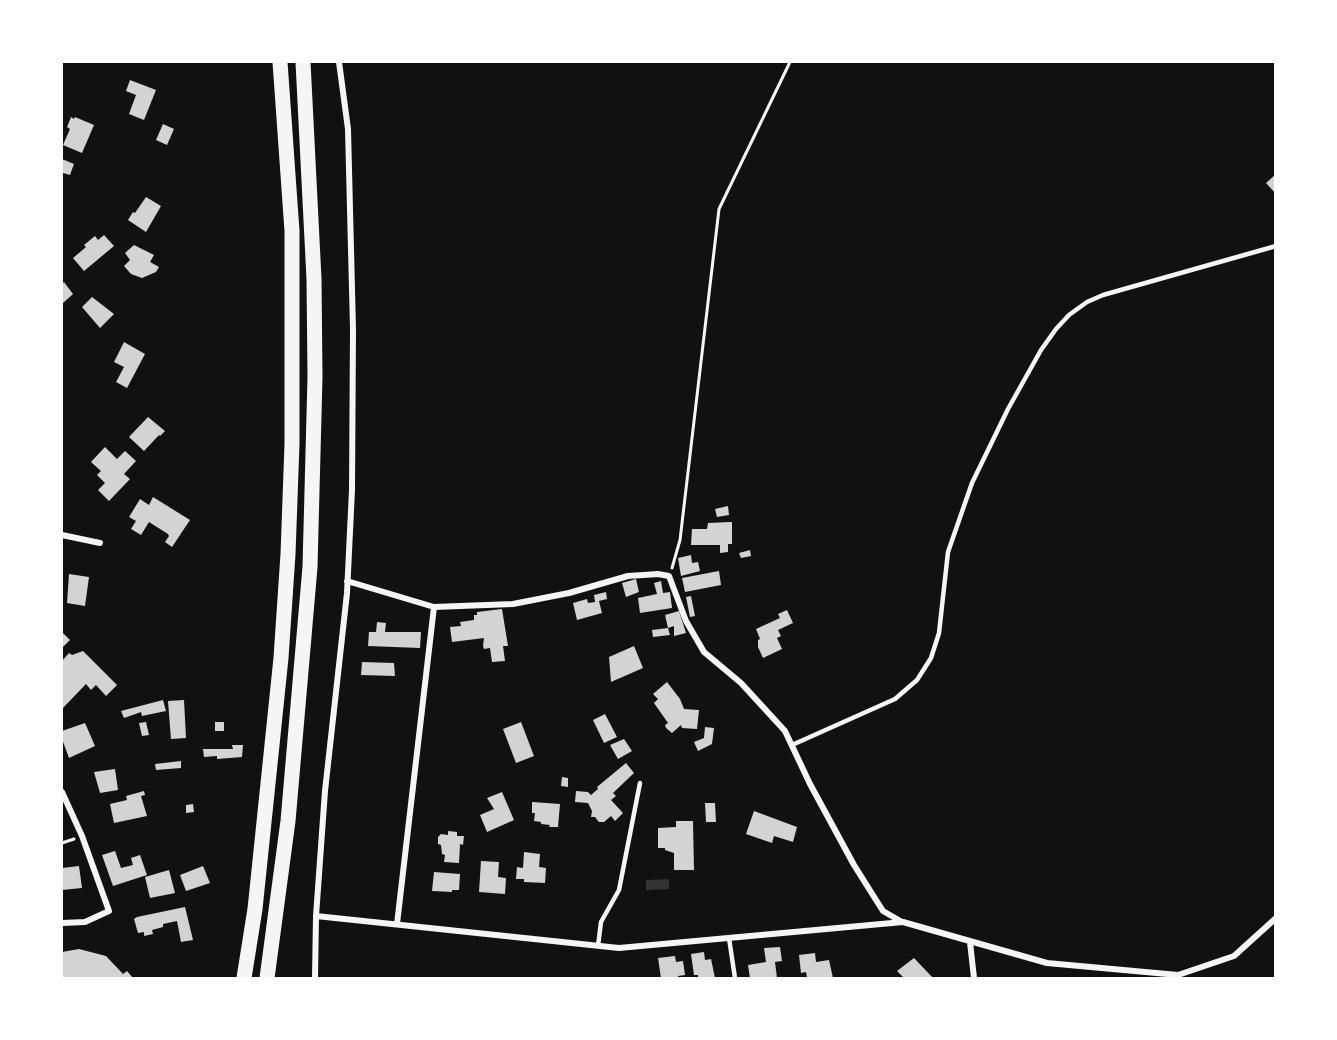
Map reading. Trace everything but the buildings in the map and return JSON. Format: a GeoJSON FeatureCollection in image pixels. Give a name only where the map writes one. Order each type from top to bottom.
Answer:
{"type":"FeatureCollection","features":[{"type":"Feature","properties":{"kind":"highway"},"geometry":{"type":"LineString","coordinates":[[244,978],[255,909],[281,658],[291,477],[292,231],[280,62]]}},
{"type":"Feature","properties":{"kind":"highway"},"geometry":{"type":"LineString","coordinates":[[267,978],[289,810],[310,556],[314,279],[303,62]]}},
{"type":"Feature","properties":{"kind":"street"},"geometry":{"type":"LineString","coordinates":[[315,978],[316,916],[325,791],[347,581],[352,490],[353,329],[348,129],[339,62]]}},
{"type":"Feature","properties":{"kind":"street"},"geometry":{"type":"LineString","coordinates":[[62,535],[100,543]]}},
{"type":"Feature","properties":{"kind":"street"},"geometry":{"type":"LineString","coordinates":[[347,581],[434,607],[513,604],[569,593],[628,576],[658,574],[669,576],[686,621],[704,652],[741,683],[785,732],[842,844],[883,911],[903,922],[1047,963],[1178,975],[1234,956],[1275,918]]}},
{"type":"Feature","properties":{"kind":"street"},"geometry":{"type":"LineString","coordinates":[[396,924],[434,607]]}},
{"type":"Feature","properties":{"kind":"street"},"geometry":{"type":"LineString","coordinates":[[62,792],[82,836],[109,911],[85,922],[62,923]]}},
{"type":"Feature","properties":{"kind":"street"},"geometry":{"type":"LineString","coordinates":[[316,916],[619,948],[903,922]]}},
{"type":"Feature","properties":{"kind":"street"},"geometry":{"type":"LineString","coordinates":[[970,942],[974,978]]}},
{"type":"Feature","properties":{"kind":"lane"},"geometry":{"type":"LineString","coordinates":[[792,745],[895,699],[917,680],[931,658],[939,633],[948,552],[972,483],[1008,409],[1041,350],[1069,315],[1087,302],[1103,295],[1275,246]]}},
{"type":"Feature","properties":{"kind":"lane"},"geometry":{"type":"LineString","coordinates":[[598,946],[601,922],[619,890],[640,783]]}},
{"type":"Feature","properties":{"kind":"lane"},"geometry":{"type":"LineString","coordinates":[[729,938],[735,978]]}},
{"type":"Feature","properties":{"kind":"path"},"geometry":{"type":"LineString","coordinates":[[669,576],[680,540],[719,209],[790,62]]}},
{"type":"Feature","properties":{"kind":"shaded area"},"geometry":{"type":"Polygon","coordinates":[[[669,879],[669,889],[646,890],[646,880],[669,879]]]}}]}
